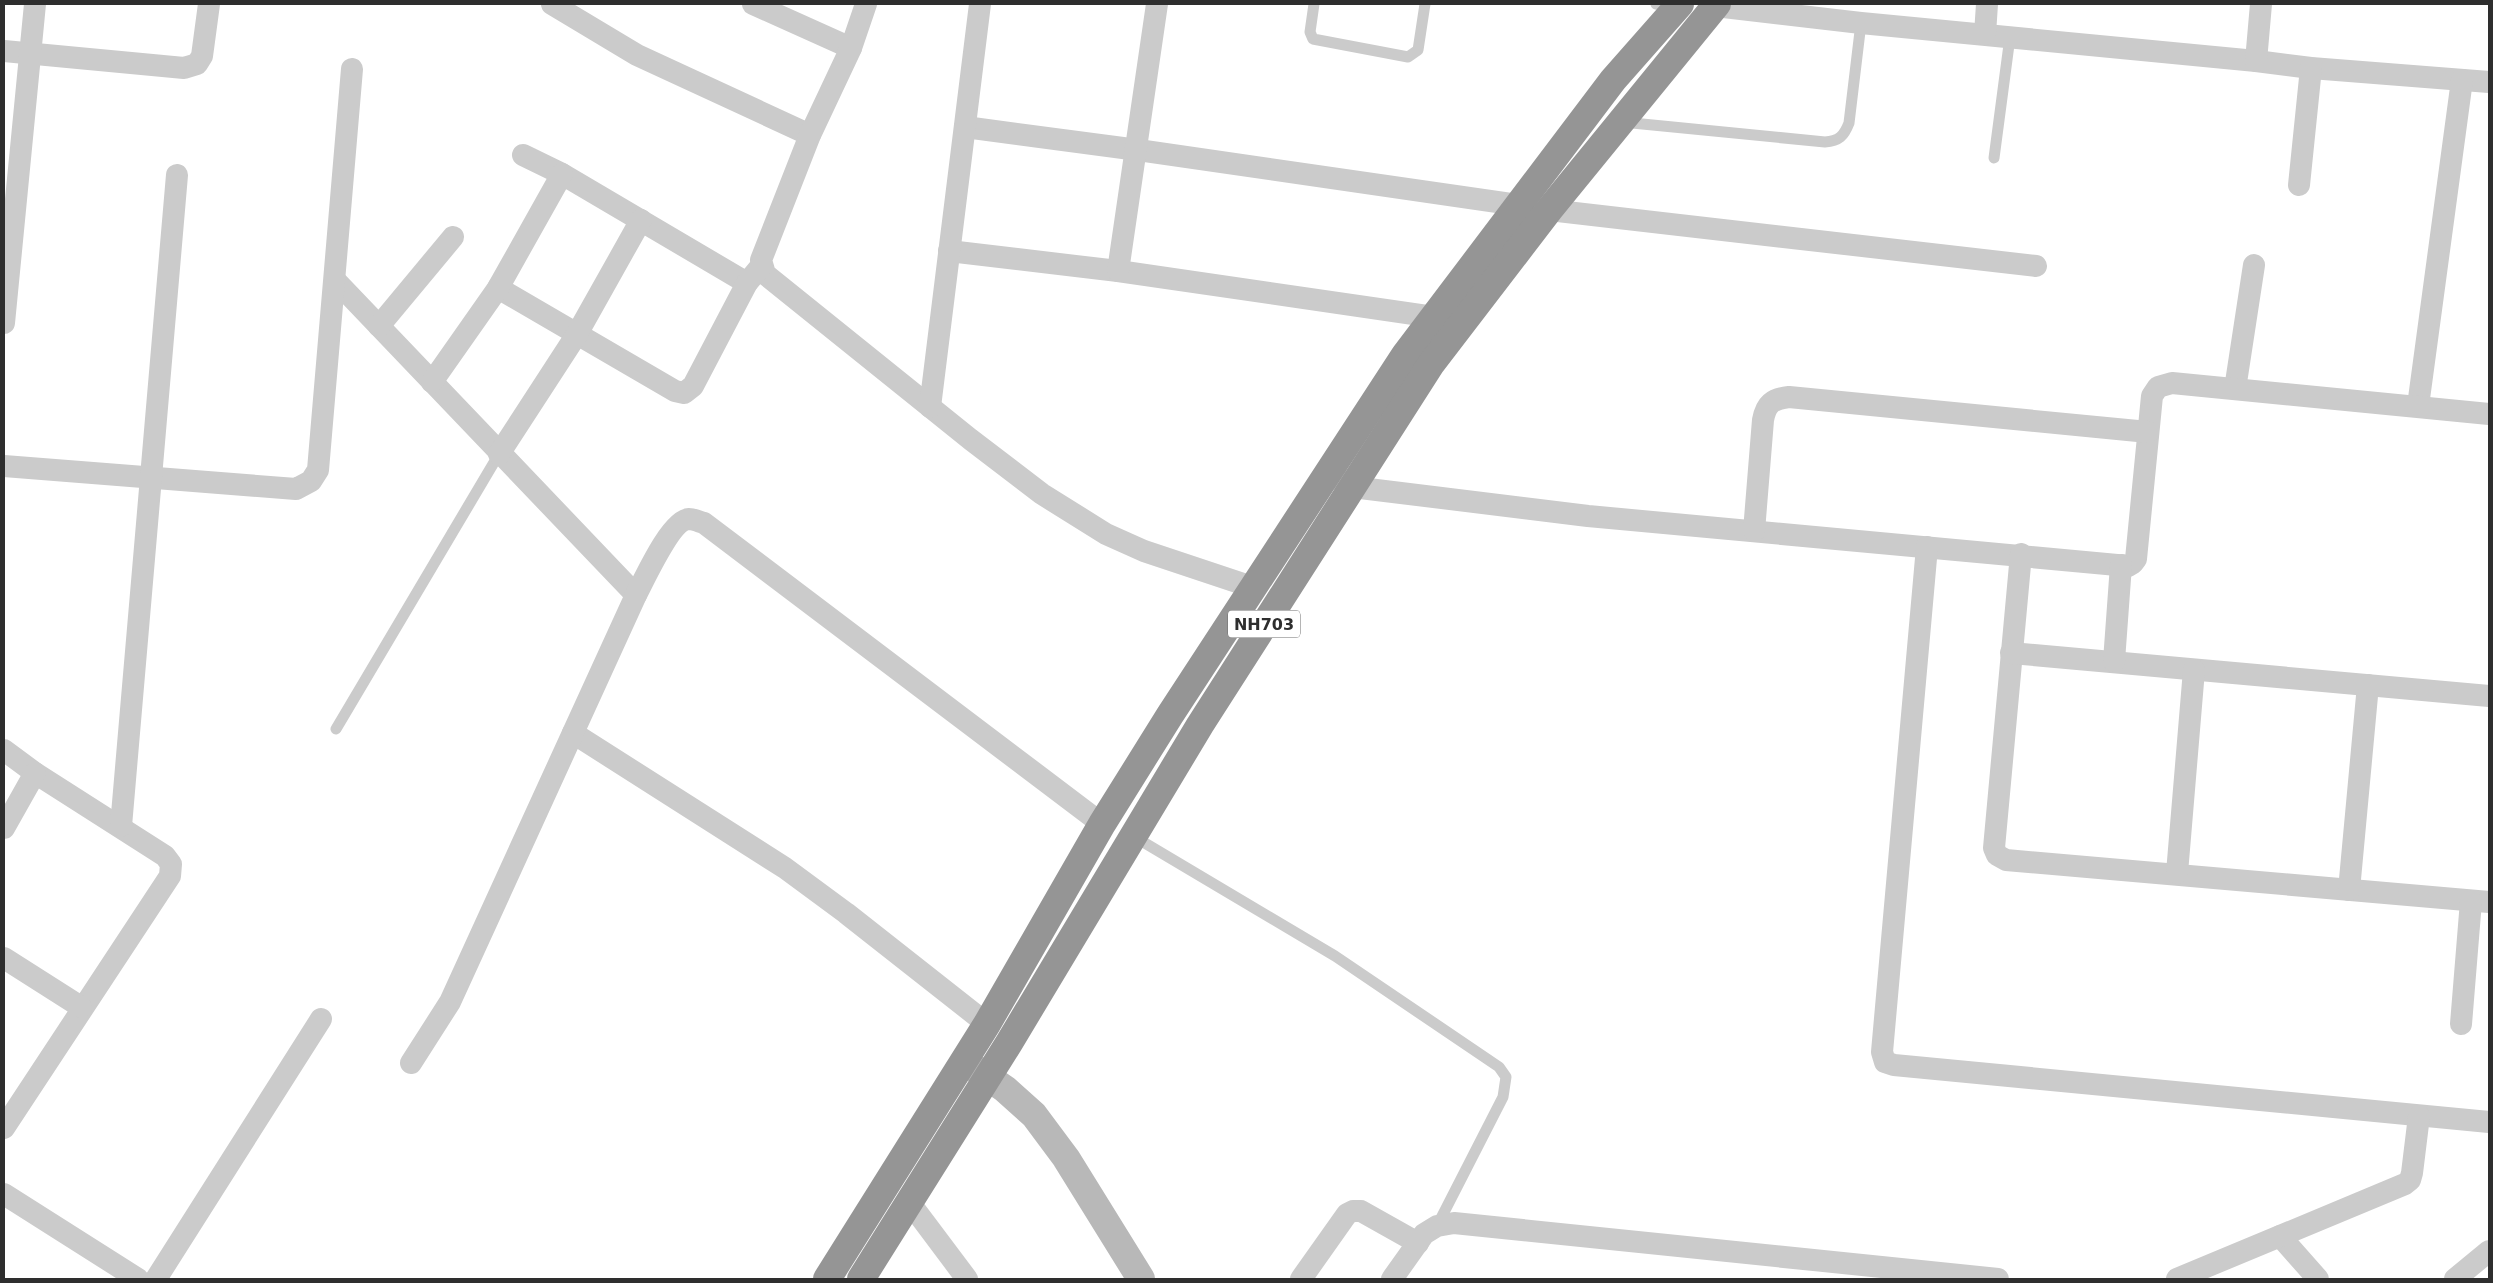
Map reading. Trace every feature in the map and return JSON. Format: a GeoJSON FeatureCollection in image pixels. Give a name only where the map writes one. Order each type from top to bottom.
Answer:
{"type":"FeatureCollection","features":[{"type":"Feature","properties":{"kind":"highway","name":"NH703"},"geometry":{"type":"LineString","coordinates":[[827,1279],[964,1061],[1102,824],[1252,587],[1328,472],[1406,355],[1612,80],[1671,5]]}},
{"type":"Feature","properties":{"kind":"highway","name":"NH703"},"geometry":{"type":"LineString","coordinates":[[861,1279],[910,1204],[1200,725],[1431,364],[1549,210],[1716,5]]}},
{"type":"Feature","properties":{"kind":"street"},"geometry":{"type":"LineString","coordinates":[[4,323],[6,263],[35,4]]}},
{"type":"Feature","properties":{"kind":"street"},"geometry":{"type":"LineString","coordinates":[[4,51],[184,68],[197,64],[202,56],[208,4]]}},
{"type":"Feature","properties":{"kind":"street"},"geometry":{"type":"LineString","coordinates":[[552,4],[637,55],[810,135]]}},
{"type":"Feature","properties":{"kind":"street"},"geometry":{"type":"LineString","coordinates":[[753,4],[850,48]]}},
{"type":"Feature","properties":{"kind":"street"},"geometry":{"type":"LineString","coordinates":[[498,288],[675,391],[684,393],[693,386],[761,260],[810,135],[850,48],[866,4]]}},
{"type":"Feature","properties":{"kind":"street"},"geometry":{"type":"LineString","coordinates":[[930,407],[980,4]]}},
{"type":"Feature","properties":{"kind":"street"},"geometry":{"type":"LineString","coordinates":[[1118,271],[1138,150],[1157,4]]}},
{"type":"Feature","properties":{"kind":"street"},"geometry":{"type":"LineString","coordinates":[[1984,34],[1987,4]]}},
{"type":"Feature","properties":{"kind":"street"},"geometry":{"type":"LineString","coordinates":[[2256,61],[2261,4]]}},
{"type":"Feature","properties":{"kind":"street"},"geometry":{"type":"LineString","coordinates":[[1716,5],[1861,23],[2311,68],[2489,82]]}},
{"type":"Feature","properties":{"kind":"street"},"geometry":{"type":"LineString","coordinates":[[2299,185],[2311,68]]}},
{"type":"Feature","properties":{"kind":"street"},"geometry":{"type":"LineString","coordinates":[[4,466],[296,489],[310,481],[318,470],[352,69]]}},
{"type":"Feature","properties":{"kind":"street"},"geometry":{"type":"LineString","coordinates":[[2418,406],[2462,80]]}},
{"type":"Feature","properties":{"kind":"street"},"geometry":{"type":"LineString","coordinates":[[965,127],[1518,205]]}},
{"type":"Feature","properties":{"kind":"street"},"geometry":{"type":"LineString","coordinates":[[523,155],[562,174],[642,220],[754,274],[765,274],[930,407],[1042,494],[1106,534],[1144,550],[1252,587]]}},
{"type":"Feature","properties":{"kind":"street"},"geometry":{"type":"LineString","coordinates":[[432,382],[498,288],[562,174]]}},
{"type":"Feature","properties":{"kind":"street"},"geometry":{"type":"LineString","coordinates":[[120,826],[177,175]]}},
{"type":"Feature","properties":{"kind":"street"},"geometry":{"type":"LineString","coordinates":[[1549,210],[2036,266]]}},
{"type":"Feature","properties":{"kind":"street"},"geometry":{"type":"LineString","coordinates":[[499,454],[577,334],[642,220]]}},
{"type":"Feature","properties":{"kind":"street"},"geometry":{"type":"LineString","coordinates":[[379,326],[452,237]]}},
{"type":"Feature","properties":{"kind":"street"},"geometry":{"type":"LineString","coordinates":[[948,251],[1118,271],[1434,317]]}},
{"type":"Feature","properties":{"kind":"street"},"geometry":{"type":"LineString","coordinates":[[2235,389],[2254,265]]}},
{"type":"Feature","properties":{"kind":"street"},"geometry":{"type":"LineString","coordinates":[[334,280],[499,454],[636,594]]}},
{"type":"Feature","properties":{"kind":"street"},"geometry":{"type":"LineString","coordinates":[[1328,472],[1352,487],[1472,503],[1754,531],[2021,554],[2128,566],[2134,563],[2136,559],[2152,396],[2158,387],[2172,383],[2489,414]]}},
{"type":"Feature","properties":{"kind":"street"},"geometry":{"type":"LineString","coordinates":[[1754,531],[1765,409],[1771,402],[1780,398],[1789,397],[2148,432]]}},
{"type":"Feature","properties":{"kind":"street"},"geometry":{"type":"LineString","coordinates":[[411,1063],[450,1002],[636,594],[677,524],[689,519],[704,524],[1102,824]]}},
{"type":"Feature","properties":{"kind":"street"},"geometry":{"type":"LineString","coordinates":[[1927,547],[1882,1052],[1885,1062],[1894,1065],[2489,1122]]}},
{"type":"Feature","properties":{"kind":"street"},"geometry":{"type":"LineString","coordinates":[[2021,554],[1994,848],[1997,855],[2006,860],[2177,873],[2480,901],[2461,1024]]}},
{"type":"Feature","properties":{"kind":"street"},"geometry":{"type":"LineString","coordinates":[[2114,662],[2121,565]]}},
{"type":"Feature","properties":{"kind":"street"},"geometry":{"type":"LineString","coordinates":[[2011,653],[2489,696]]}},
{"type":"Feature","properties":{"kind":"street"},"geometry":{"type":"LineString","coordinates":[[2177,873],[2194,670]]}},
{"type":"Feature","properties":{"kind":"street"},"geometry":{"type":"LineString","coordinates":[[2349,890],[2368,685]]}},
{"type":"Feature","properties":{"kind":"street"},"geometry":{"type":"LineString","coordinates":[[573,733],[785,868],[846,913],[986,1024]]}},
{"type":"Feature","properties":{"kind":"street"},"geometry":{"type":"LineString","coordinates":[[4,750],[35,773],[165,856],[170,864],[170,876],[4,1128]]}},
{"type":"Feature","properties":{"kind":"street"},"geometry":{"type":"LineString","coordinates":[[4,828],[35,773]]}},
{"type":"Feature","properties":{"kind":"street"},"geometry":{"type":"LineString","coordinates":[[4,958],[82,1007]]}},
{"type":"Feature","properties":{"kind":"street"},"geometry":{"type":"LineString","coordinates":[[156,1279],[321,1019]]}},
{"type":"Feature","properties":{"kind":"street"},"geometry":{"type":"LineString","coordinates":[[964,1061],[1021,1102],[1046,1130],[1066,1158],[1141,1279]]}},
{"type":"Feature","properties":{"kind":"street"},"geometry":{"type":"LineString","coordinates":[[2178,1279],[2410,1180],[2420,1116]]}},
{"type":"Feature","properties":{"kind":"street"},"geometry":{"type":"LineString","coordinates":[[4,1194],[138,1279]]}},
{"type":"Feature","properties":{"kind":"street"},"geometry":{"type":"LineString","coordinates":[[910,1204],[967,1279]]}},
{"type":"Feature","properties":{"kind":"street"},"geometry":{"type":"LineString","coordinates":[[1301,1279],[1347,1214],[1353,1211],[1360,1211],[1418,1243]]}},
{"type":"Feature","properties":{"kind":"street"},"geometry":{"type":"LineString","coordinates":[[1392,1279],[1424,1234],[1437,1226],[1454,1223],[1998,1279]]}},
{"type":"Feature","properties":{"kind":"street"},"geometry":{"type":"LineString","coordinates":[[2280,1236],[2318,1279]]}},
{"type":"Feature","properties":{"kind":"street"},"geometry":{"type":"LineString","coordinates":[[2455,1279],[2489,1252]]}},
{"type":"Feature","properties":{"kind":"lane"},"geometry":{"type":"LineString","coordinates":[[1314,4],[1310,32],[1313,39],[1408,57],[1418,50],[1425,4]]}},
{"type":"Feature","properties":{"kind":"lane"},"geometry":{"type":"LineString","coordinates":[[1621,122],[1834,142],[1841,137],[1848,123],[1861,23]]}},
{"type":"Feature","properties":{"kind":"lane"},"geometry":{"type":"LineString","coordinates":[[1994,158],[2010,37]]}},
{"type":"Feature","properties":{"kind":"lane"},"geometry":{"type":"LineString","coordinates":[[336,729],[499,454]]}},
{"type":"Feature","properties":{"kind":"lane"},"geometry":{"type":"LineString","coordinates":[[1133,836],[1334,956],[1499,1067],[1506,1077],[1503,1096],[1437,1226]]}}]}
